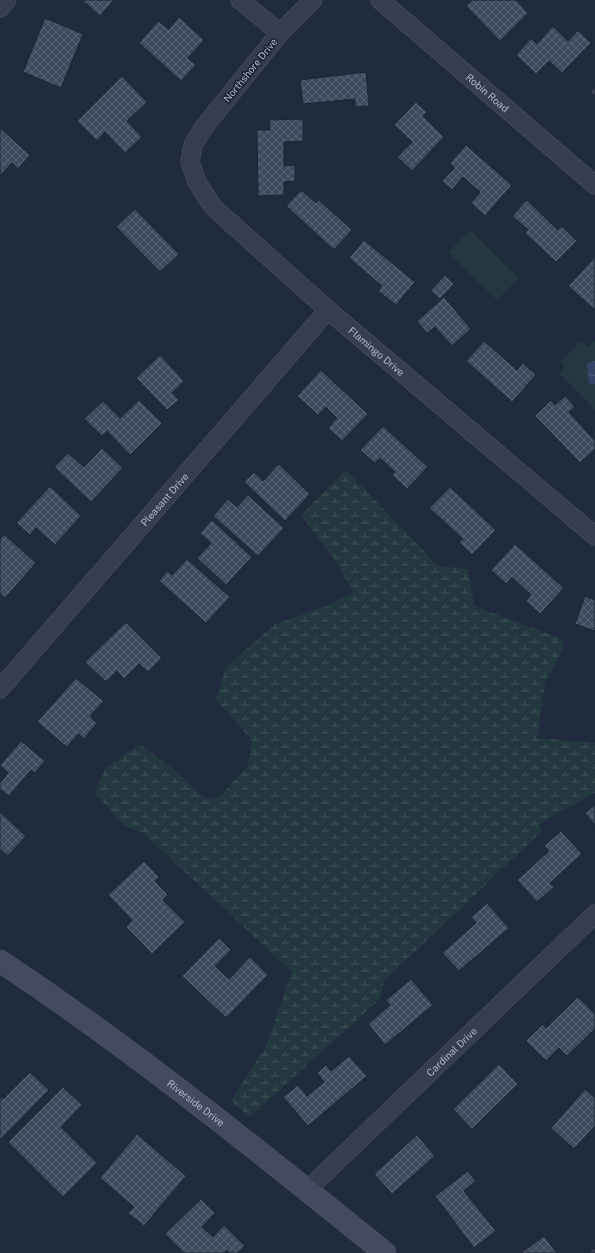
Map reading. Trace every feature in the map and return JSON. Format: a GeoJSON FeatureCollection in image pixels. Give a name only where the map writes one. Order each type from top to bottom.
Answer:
{"type":"FeatureCollection","features":[{"type":"Feature","properties":{"kind":"street"},"geometry":{"type":"LineString","coordinates":[[0,8],[7,0]]}},
{"type":"Feature","properties":{"kind":"street"},"geometry":{"type":"LineString","coordinates":[[240,0],[280,33]]}},
{"type":"Feature","properties":{"kind":"street","name":"Northshore Drive"},"geometry":{"type":"LineString","coordinates":[[193,145],[204,127],[280,33],[313,0]]}},
{"type":"Feature","properties":{"kind":"street","name":"Robin Road"},"geometry":{"type":"LineString","coordinates":[[380,0],[595,184]]}},
{"type":"Feature","properties":{"kind":"street","name":"Flamingo Drive"},"geometry":{"type":"LineString","coordinates":[[193,145],[190,162],[197,182],[213,207],[328,310],[595,536]]}},
{"type":"Feature","properties":{"kind":"street","name":"Pleasant Drive"},"geometry":{"type":"LineString","coordinates":[[0,689],[328,310]]}},
{"type":"Feature","properties":{"kind":"street","name":"Cardinal Drive"},"geometry":{"type":"LineString","coordinates":[[307,1190],[595,914]]}},
{"type":"Feature","properties":{"kind":"street","name":"Riverside Drive"},"geometry":{"type":"LineString","coordinates":[[0,961],[45,990],[136,1057],[307,1190],[385,1253]]}},
{"type":"Feature","properties":{"kind":"green space"},"geometry":{"type":"Polygon","coordinates":[[[470,230],[519,278],[497,300],[448,253],[470,230]]]}},
{"type":"Feature","properties":{"kind":"green space"},"geometry":{"type":"Polygon","coordinates":[[[595,340],[595,410],[559,374],[565,367],[560,362],[581,341],[588,347],[595,340]]]}},
{"type":"Feature","properties":{"kind":"green space"},"geometry":{"type":"Polygon","coordinates":[[[346,470],[438,566],[468,569],[474,606],[562,639],[564,646],[545,683],[537,738],[595,743],[595,793],[539,824],[542,831],[384,981],[380,999],[250,1117],[231,1101],[267,1044],[292,972],[144,834],[123,825],[95,793],[105,768],[140,744],[172,768],[206,799],[219,797],[248,766],[252,740],[216,700],[226,667],[275,624],[327,606],[353,592],[337,563],[301,515],[346,470]]]}},
{"type":"Feature","properties":{"kind":"water"},"geometry":{"type":"Polygon","coordinates":[[[595,361],[595,384],[592,385],[589,382],[587,365],[588,363],[595,361]]]}},
{"type":"Feature","properties":{"kind":"building"},"geometry":{"type":"Polygon","coordinates":[[[82,0],[114,0],[100,16],[82,0]]]}},
{"type":"Feature","properties":{"kind":"building"},"geometry":{"type":"Polygon","coordinates":[[[472,0],[516,0],[528,13],[500,41],[466,6],[472,0]]]}},
{"type":"Feature","properties":{"kind":"building"},"geometry":{"type":"Polygon","coordinates":[[[179,17],[204,40],[188,58],[196,65],[181,81],[139,43],[158,21],[169,29],[179,17]]]}},
{"type":"Feature","properties":{"kind":"building"},"geometry":{"type":"Polygon","coordinates":[[[45,18],[83,34],[61,88],[23,72],[45,18]]]}},
{"type":"Feature","properties":{"kind":"building"},"geometry":{"type":"Polygon","coordinates":[[[553,26],[568,41],[578,30],[591,43],[562,73],[549,61],[536,74],[516,55],[531,38],[537,44],[553,26]]]}},
{"type":"Feature","properties":{"kind":"building"},"geometry":{"type":"Polygon","coordinates":[[[366,72],[369,106],[355,107],[355,99],[303,104],[300,80],[366,72]]]}},
{"type":"Feature","properties":{"kind":"building"},"geometry":{"type":"Polygon","coordinates":[[[122,76],[147,102],[127,121],[142,137],[125,153],[105,132],[97,141],[77,121],[122,76]]]}},
{"type":"Feature","properties":{"kind":"building"},"geometry":{"type":"Polygon","coordinates":[[[595,87],[595,96],[591,92],[595,87]]]}},
{"type":"Feature","properties":{"kind":"building"},"geometry":{"type":"Polygon","coordinates":[[[416,102],[427,112],[423,116],[444,137],[412,171],[397,157],[412,142],[394,125],[416,102]]]}},
{"type":"Feature","properties":{"kind":"building"},"geometry":{"type":"Polygon","coordinates":[[[303,119],[303,141],[284,142],[284,166],[295,165],[295,181],[284,182],[284,195],[258,196],[257,130],[270,130],[269,120],[303,119]]]}},
{"type":"Feature","properties":{"kind":"building"},"geometry":{"type":"Polygon","coordinates":[[[0,128],[30,155],[18,169],[12,163],[0,176],[0,128]]]}},
{"type":"Feature","properties":{"kind":"building"},"geometry":{"type":"Polygon","coordinates":[[[466,145],[512,185],[485,216],[471,203],[480,192],[463,177],[452,190],[442,181],[455,168],[450,163],[466,145]]]}},
{"type":"Feature","properties":{"kind":"building"},"geometry":{"type":"Polygon","coordinates":[[[301,190],[316,203],[319,200],[352,230],[334,250],[286,206],[301,190]]]}},
{"type":"Feature","properties":{"kind":"building"},"geometry":{"type":"Polygon","coordinates":[[[527,200],[558,230],[562,226],[577,241],[556,262],[525,233],[528,230],[512,216],[527,200]]]}},
{"type":"Feature","properties":{"kind":"building"},"geometry":{"type":"Polygon","coordinates":[[[135,209],[179,254],[160,272],[116,227],[135,209]]]}},
{"type":"Feature","properties":{"kind":"building"},"geometry":{"type":"Polygon","coordinates":[[[364,240],[415,282],[396,305],[378,291],[382,286],[349,258],[364,240]]]}},
{"type":"Feature","properties":{"kind":"building"},"geometry":{"type":"Polygon","coordinates":[[[595,257],[595,310],[568,286],[595,257]]]}},
{"type":"Feature","properties":{"kind":"building"},"geometry":{"type":"Polygon","coordinates":[[[445,275],[454,284],[440,299],[430,291],[445,275]]]}},
{"type":"Feature","properties":{"kind":"building"},"geometry":{"type":"Polygon","coordinates":[[[444,297],[471,329],[452,346],[435,327],[427,333],[417,321],[444,297]]]}},
{"type":"Feature","properties":{"kind":"building"},"geometry":{"type":"Polygon","coordinates":[[[484,341],[517,370],[523,363],[536,375],[512,402],[466,361],[484,341]]]}},
{"type":"Feature","properties":{"kind":"building"},"geometry":{"type":"Polygon","coordinates":[[[160,355],[184,381],[172,393],[179,400],[167,410],[136,378],[160,355]]]}},
{"type":"Feature","properties":{"kind":"building"},"geometry":{"type":"Polygon","coordinates":[[[321,370],[368,414],[342,441],[328,428],[337,418],[326,407],[318,415],[297,396],[321,370]]]}},
{"type":"Feature","properties":{"kind":"building"},"geometry":{"type":"Polygon","coordinates":[[[565,396],[575,407],[569,412],[595,441],[595,449],[580,463],[535,416],[551,400],[555,405],[565,396]]]}},
{"type":"Feature","properties":{"kind":"building"},"geometry":{"type":"Polygon","coordinates":[[[139,400],[162,423],[130,455],[107,431],[102,436],[84,419],[103,401],[120,418],[139,400]]]}},
{"type":"Feature","properties":{"kind":"building"},"geometry":{"type":"Polygon","coordinates":[[[383,426],[428,467],[407,489],[392,475],[395,472],[380,458],[375,463],[360,450],[383,426]]]}},
{"type":"Feature","properties":{"kind":"building"},"geometry":{"type":"Polygon","coordinates":[[[102,448],[123,468],[91,502],[54,467],[68,453],[84,467],[102,448]]]}},
{"type":"Feature","properties":{"kind":"building"},"geometry":{"type":"Polygon","coordinates":[[[279,464],[310,494],[285,521],[244,482],[254,472],[263,481],[279,464]]]}},
{"type":"Feature","properties":{"kind":"building"},"geometry":{"type":"Polygon","coordinates":[[[50,486],[81,516],[55,545],[36,528],[30,535],[16,523],[50,486]]]}},
{"type":"Feature","properties":{"kind":"building"},"geometry":{"type":"Polygon","coordinates":[[[450,487],[496,530],[472,555],[459,542],[463,539],[429,508],[450,487]]]}},
{"type":"Feature","properties":{"kind":"building"},"geometry":{"type":"Polygon","coordinates":[[[248,495],[284,528],[258,556],[213,516],[228,499],[237,507],[248,495]]]}},
{"type":"Feature","properties":{"kind":"building"},"geometry":{"type":"Polygon","coordinates":[[[212,520],[252,557],[226,585],[197,558],[211,543],[200,533],[212,520]]]}},
{"type":"Feature","properties":{"kind":"building"},"geometry":{"type":"Polygon","coordinates":[[[4,534],[36,563],[5,598],[0,593],[0,539],[4,534]]]}},
{"type":"Feature","properties":{"kind":"building"},"geometry":{"type":"Polygon","coordinates":[[[515,544],[564,588],[540,614],[526,601],[531,595],[512,577],[506,584],[491,570],[515,544]]]}},
{"type":"Feature","properties":{"kind":"building"},"geometry":{"type":"Polygon","coordinates":[[[187,559],[230,597],[206,623],[159,581],[167,571],[172,575],[187,559]]]}},
{"type":"Feature","properties":{"kind":"building"},"geometry":{"type":"Polygon","coordinates":[[[585,596],[595,600],[595,631],[575,624],[585,596]]]}},
{"type":"Feature","properties":{"kind":"building"},"geometry":{"type":"Polygon","coordinates":[[[126,622],[162,658],[148,672],[139,664],[124,679],[117,671],[106,682],[85,662],[126,622]]]}},
{"type":"Feature","properties":{"kind":"building"},"geometry":{"type":"Polygon","coordinates":[[[76,678],[104,701],[90,716],[97,723],[84,739],[78,734],[67,747],[37,722],[76,678]]]}},
{"type":"Feature","properties":{"kind":"building"},"geometry":{"type":"Polygon","coordinates":[[[21,741],[45,761],[35,773],[31,770],[9,796],[0,789],[0,783],[8,773],[0,765],[21,741]]]}},
{"type":"Feature","properties":{"kind":"building"},"geometry":{"type":"Polygon","coordinates":[[[595,805],[595,825],[585,813],[595,805]]]}},
{"type":"Feature","properties":{"kind":"building"},"geometry":{"type":"Polygon","coordinates":[[[0,812],[26,836],[8,856],[0,849],[0,812]]]}},
{"type":"Feature","properties":{"kind":"building"},"geometry":{"type":"Polygon","coordinates":[[[561,831],[582,854],[550,883],[554,887],[537,902],[517,880],[549,851],[544,846],[561,831]]]}},
{"type":"Feature","properties":{"kind":"building"},"geometry":{"type":"Polygon","coordinates":[[[144,861],[159,877],[155,881],[168,895],[163,900],[185,922],[152,954],[126,927],[132,920],[108,895],[144,861]]]}},
{"type":"Feature","properties":{"kind":"building"},"geometry":{"type":"Polygon","coordinates":[[[487,903],[509,928],[459,971],[442,953],[476,923],[471,917],[487,903]]]}},
{"type":"Feature","properties":{"kind":"building"},"geometry":{"type":"Polygon","coordinates":[[[219,938],[231,950],[215,966],[229,979],[250,957],[268,975],[226,1018],[182,976],[219,938]]]}},
{"type":"Feature","properties":{"kind":"building"},"geometry":{"type":"Polygon","coordinates":[[[411,979],[433,1005],[385,1045],[368,1024],[390,1005],[386,1000],[411,979]]]}},
{"type":"Feature","properties":{"kind":"building"},"geometry":{"type":"Polygon","coordinates":[[[578,997],[595,1014],[595,1029],[567,1056],[559,1048],[546,1061],[526,1041],[543,1024],[546,1028],[578,997]]]}},
{"type":"Feature","properties":{"kind":"building"},"geometry":{"type":"Polygon","coordinates":[[[349,1056],[367,1076],[308,1126],[283,1097],[298,1085],[307,1096],[324,1082],[317,1073],[326,1065],[331,1071],[349,1056]]]}},
{"type":"Feature","properties":{"kind":"building"},"geometry":{"type":"Polygon","coordinates":[[[499,1064],[518,1084],[472,1129],[453,1109],[499,1064]]]}},
{"type":"Feature","properties":{"kind":"building"},"geometry":{"type":"Polygon","coordinates":[[[30,1072],[49,1090],[0,1140],[0,1097],[3,1099],[30,1072]]]}},
{"type":"Feature","properties":{"kind":"building"},"geometry":{"type":"Polygon","coordinates":[[[63,1087],[82,1105],[61,1127],[97,1163],[63,1197],[8,1142],[63,1087]]]}},
{"type":"Feature","properties":{"kind":"building"},"geometry":{"type":"Polygon","coordinates":[[[585,1089],[595,1098],[595,1126],[574,1149],[551,1128],[585,1089]]]}},
{"type":"Feature","properties":{"kind":"building"},"geometry":{"type":"Polygon","coordinates":[[[137,1134],[186,1176],[144,1226],[128,1213],[134,1207],[100,1178],[137,1134]]]}},
{"type":"Feature","properties":{"kind":"building"},"geometry":{"type":"Polygon","coordinates":[[[417,1135],[435,1156],[392,1194],[374,1174],[417,1135]]]}},
{"type":"Feature","properties":{"kind":"building"},"geometry":{"type":"Polygon","coordinates":[[[468,1171],[476,1181],[464,1191],[496,1231],[474,1248],[435,1196],[468,1171]]]}},
{"type":"Feature","properties":{"kind":"building"},"geometry":{"type":"Polygon","coordinates":[[[201,1199],[215,1213],[202,1227],[213,1237],[224,1225],[245,1246],[237,1253],[230,1253],[227,1250],[224,1253],[184,1253],[165,1234],[201,1199]]]}},
{"type":"Feature","properties":{"kind":"building"},"geometry":{"type":"Polygon","coordinates":[[[544,1236],[557,1253],[521,1253],[544,1236]]]}},
{"type":"Feature","properties":{"kind":"building"},"geometry":{"type":"Polygon","coordinates":[[[595,1248],[595,1253],[588,1253],[595,1248]]]}}]}
